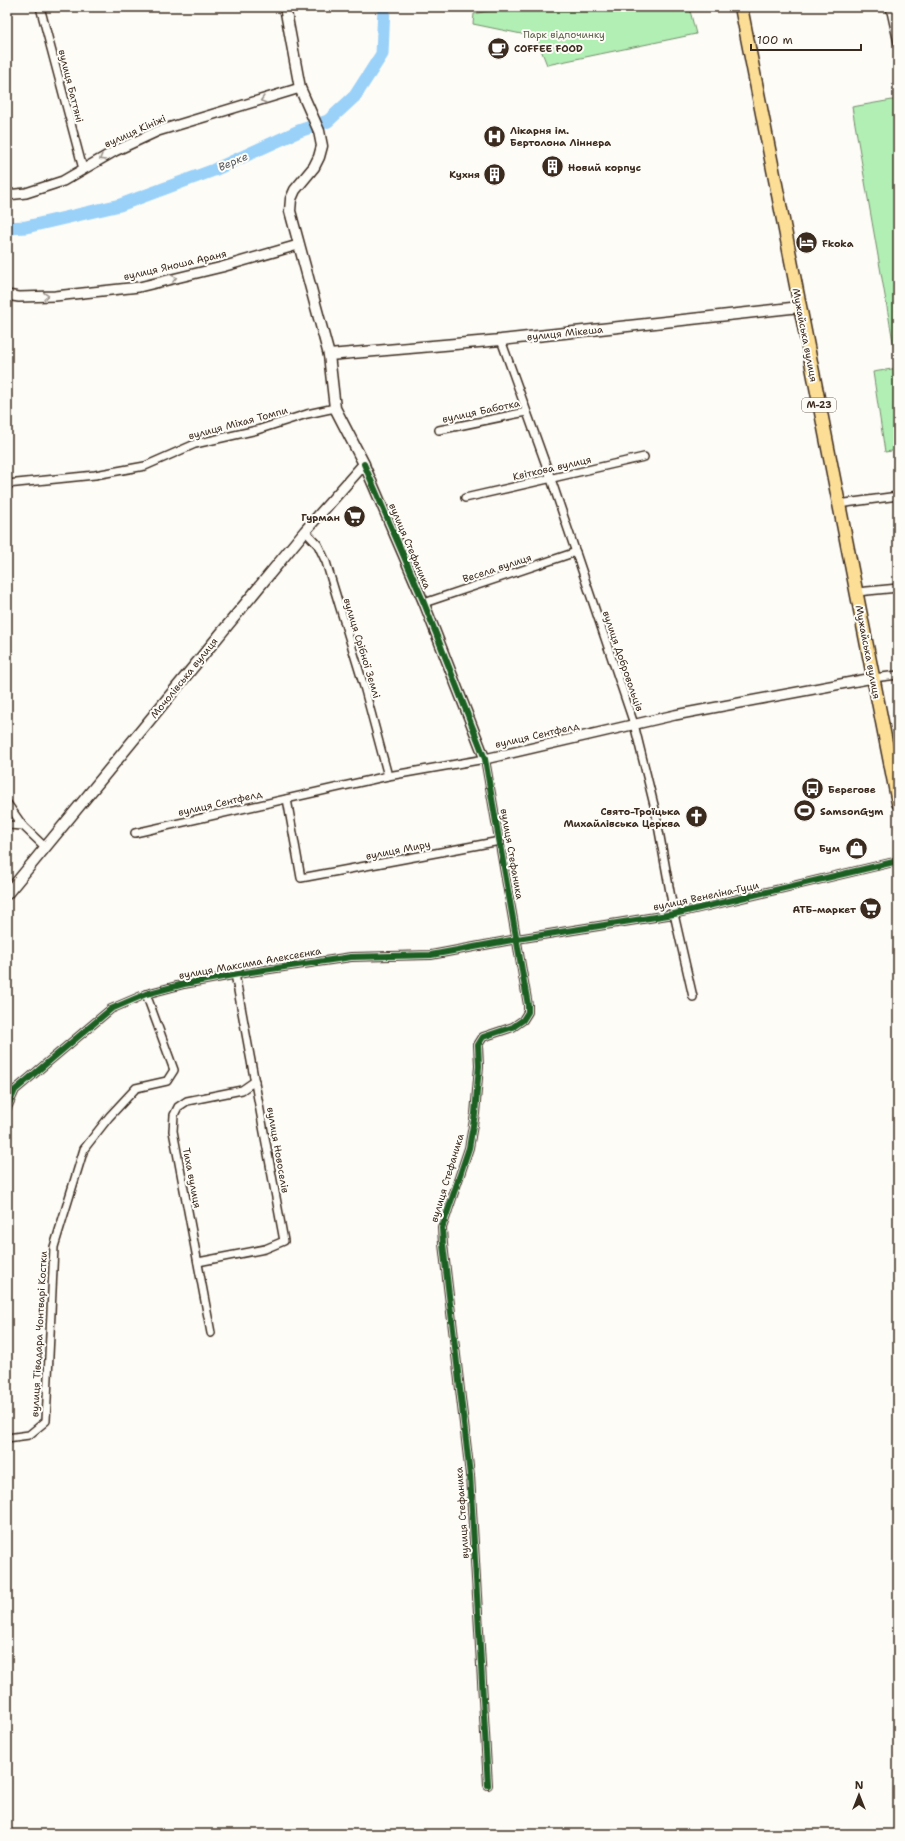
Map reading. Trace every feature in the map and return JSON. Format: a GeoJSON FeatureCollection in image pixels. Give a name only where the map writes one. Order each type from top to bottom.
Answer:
{"type":"FeatureCollection","features":[{"type":"Feature","properties":{"kind":"highway","name":"Мужайська вулиця"},"geometry":{"type":"LineString","coordinates":[[741,7],[898,803]]}},
{"type":"Feature","properties":{"kind":"main road","name":"вулиця Стефаника"},"geometry":{"type":"LineString","coordinates":[[285,7],[300,88],[319,131],[322,146],[319,157],[314,166],[295,190],[291,199],[290,211],[329,355],[335,408],[364,464]]}},
{"type":"Feature","properties":{"kind":"main road","name":"вулиця Мікеша"},"geometry":{"type":"LineString","coordinates":[[329,355],[501,340],[800,307]]}},
{"type":"Feature","properties":{"kind":"main road","name":"Мочолівська вулиця"},"geometry":{"type":"LineString","coordinates":[[7,894],[304,531],[364,464]]}},
{"type":"Feature","properties":{"kind":"street","name":"вулиця Баттяні"},"geometry":{"type":"LineString","coordinates":[[40,7],[83,169]]}},
{"type":"Feature","properties":{"kind":"street"},"geometry":{"type":"LineString","coordinates":[[890,7],[898,43]]}},
{"type":"Feature","properties":{"kind":"street","name":"вулиця Кініжі"},"geometry":{"type":"LineString","coordinates":[[7,195],[26,193],[56,183],[115,151],[158,131],[300,88]]}},
{"type":"Feature","properties":{"kind":"street","name":"вулиця Яноша Араня"},"geometry":{"type":"LineString","coordinates":[[7,295],[19,297],[55,296],[139,287],[222,267],[298,245]]}},
{"type":"Feature","properties":{"kind":"street","name":"вулиця Добровольців"},"geometry":{"type":"LineString","coordinates":[[501,340],[551,479],[634,724],[655,809],[674,914],[693,998]]}},
{"type":"Feature","properties":{"kind":"street","name":"вулиця Міхая Томпи"},"geometry":{"type":"LineString","coordinates":[[7,484],[95,475],[145,466],[195,444],[257,430],[307,414],[335,408]]}},
{"type":"Feature","properties":{"kind":"street","name":"вулиця Баботка"},"geometry":{"type":"LineString","coordinates":[[439,430],[526,412]]}},
{"type":"Feature","properties":{"kind":"street","name":"Квіткова вулиця"},"geometry":{"type":"LineString","coordinates":[[465,498],[644,458]]}},
{"type":"Feature","properties":{"kind":"street","name":"вулиця Стефаника"},"geometry":{"type":"LineString","coordinates":[[364,464],[424,603],[485,758],[528,1005],[528,1012],[523,1020],[513,1026],[483,1037],[478,1045],[475,1114],[468,1148],[442,1228],[470,1475],[488,1785]]}},
{"type":"Feature","properties":{"kind":"street"},"geometry":{"type":"LineString","coordinates":[[838,504],[898,496]]}},
{"type":"Feature","properties":{"kind":"street","name":"вулиця Срібної Землі"},"geometry":{"type":"LineString","coordinates":[[304,531],[318,544],[326,562],[365,690],[388,776]]}},
{"type":"Feature","properties":{"kind":"street","name":"Весела вулиця"},"geometry":{"type":"LineString","coordinates":[[424,603],[576,552]]}},
{"type":"Feature","properties":{"kind":"street"},"geometry":{"type":"LineString","coordinates":[[856,592],[898,588]]}},
{"type":"Feature","properties":{"kind":"street","name":"вулиця Сентфелд"},"geometry":{"type":"LineString","coordinates":[[135,833],[388,776],[485,758],[730,704],[873,678],[898,675]]}},
{"type":"Feature","properties":{"kind":"street","name":"вулиця Миру"},"geometry":{"type":"LineString","coordinates":[[287,799],[301,878],[500,841]]}},
{"type":"Feature","properties":{"kind":"street"},"geometry":{"type":"LineString","coordinates":[[7,803],[23,826],[45,847]]}},
{"type":"Feature","properties":{"kind":"street"},"geometry":{"type":"LineString","coordinates":[[7,825],[23,826]]}},
{"type":"Feature","properties":{"kind":"street","name":"вулиця Венеліна-Гуци"},"geometry":{"type":"LineString","coordinates":[[517,939],[674,914],[898,861]]}},
{"type":"Feature","properties":{"kind":"street","name":"вулиця Максима Алексеєнка"},"geometry":{"type":"LineString","coordinates":[[7,1108],[15,1090],[111,1009],[146,994],[184,984],[235,974],[351,957],[431,955],[517,939]]}},
{"type":"Feature","properties":{"kind":"street","name":"вулиця Новоселів"},"geometry":{"type":"LineString","coordinates":[[198,1262],[265,1248],[284,1241],[235,974]]}},
{"type":"Feature","properties":{"kind":"street","name":"вулиця Тівадара Чонтварі Костки"},"geometry":{"type":"LineString","coordinates":[[7,1438],[30,1435],[46,1421],[54,1247],[84,1149],[109,1117],[136,1088],[167,1081],[174,1070],[146,994]]}},
{"type":"Feature","properties":{"kind":"street","name":"Тиха вулиця"},"geometry":{"type":"LineString","coordinates":[[211,1333],[173,1131],[174,1115],[178,1107],[187,1101],[242,1090],[255,1082]]}},
{"type":"Feature","properties":{"kind":"green space","name":"Парк відпочинку"},"geometry":{"type":"Polygon","coordinates":[[[490,7],[689,7],[696,34],[547,65],[536,37],[473,24],[474,14],[491,10],[490,7]]]}},
{"type":"Feature","properties":{"kind":"green space"},"geometry":{"type":"Polygon","coordinates":[[[898,99],[898,354],[895,353],[852,107],[898,99]]]}},
{"type":"Feature","properties":{"kind":"green space"},"geometry":{"type":"Polygon","coordinates":[[[898,368],[898,450],[885,452],[873,372],[898,368]]]}},
{"type":"Feature","properties":{"kind":"waterway","name":"Верке"},"geometry":{"type":"LineString","coordinates":[[7,228],[26,227],[120,205],[214,170],[299,131],[328,121],[355,96],[382,54],[384,7]]}},
{"type":"Feature","properties":{"kind":"cycle path"},"geometry":{"type":"LineString","coordinates":[[364,464],[424,603],[485,759],[528,1005],[528,1012],[523,1020],[513,1027],[483,1037],[478,1045],[479,1066],[475,1114],[469,1148],[442,1228],[470,1475],[488,1785]]}},
{"type":"Feature","properties":{"kind":"cycle path"},"geometry":{"type":"LineString","coordinates":[[7,1108],[15,1090],[111,1009],[146,994],[184,984],[244,973],[351,957],[431,955],[517,939],[674,914],[898,861]]}},
{"type":"Feature","properties":{"kind":"place","name":"COFFEE FOOD"},"geometry":{"type":"Point","coordinates":[499,48]}},
{"type":"Feature","properties":{"kind":"place","name":"Лікарня ім. Бертолона Ліннера"},"geometry":{"type":"Point","coordinates":[495,136]}},
{"type":"Feature","properties":{"kind":"place","name":"Новий корпус"},"geometry":{"type":"Point","coordinates":[553,167]}},
{"type":"Feature","properties":{"kind":"place","name":"Кухня"},"geometry":{"type":"Point","coordinates":[495,174]}},
{"type":"Feature","properties":{"kind":"place","name":"Fkoka"},"geometry":{"type":"Point","coordinates":[806,243]}},
{"type":"Feature","properties":{"kind":"place","name":"Гурман"},"geometry":{"type":"Point","coordinates":[355,517]}},
{"type":"Feature","properties":{"kind":"place","name":"Берегове"},"geometry":{"type":"Point","coordinates":[813,789]}},
{"type":"Feature","properties":{"kind":"place","name":"SamsonGym"},"geometry":{"type":"Point","coordinates":[804,811]}},
{"type":"Feature","properties":{"kind":"place","name":"Свято-Троїцька Михайлівська Церква"},"geometry":{"type":"Point","coordinates":[696,817]}},
{"type":"Feature","properties":{"kind":"place","name":"Бум"},"geometry":{"type":"Point","coordinates":[856,848]}},
{"type":"Feature","properties":{"kind":"place","name":"АТБ-маркет"},"geometry":{"type":"Point","coordinates":[871,909]}}]}
